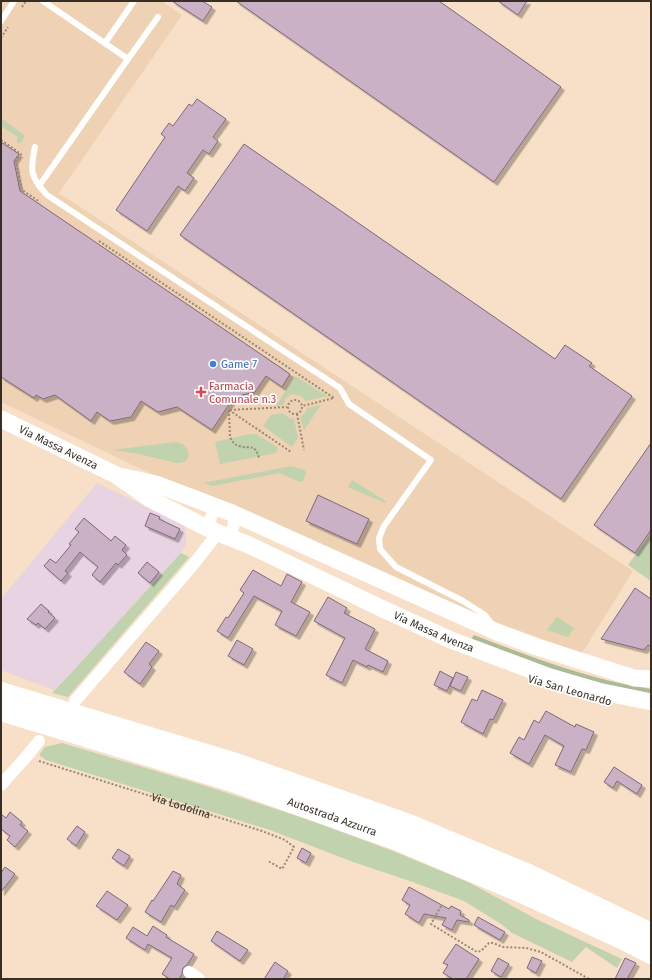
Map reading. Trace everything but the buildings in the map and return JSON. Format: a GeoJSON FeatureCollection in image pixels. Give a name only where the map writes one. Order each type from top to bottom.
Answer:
{"type":"FeatureCollection","features":[{"type":"Feature","properties":{"kind":"highway","name":"Autostrada Azzurra"},"geometry":{"type":"LineString","coordinates":[[1,693],[40,723]]}},
{"type":"Feature","properties":{"kind":"highway","name":"Autostrada Azzurra"},"geometry":{"type":"LineString","coordinates":[[1,710],[40,723],[75,717],[251,770],[406,824],[525,883],[651,953]]}},
{"type":"Feature","properties":{"kind":"highway","name":"Autostrada Azzurra"},"geometry":{"type":"LineString","coordinates":[[525,883],[651,934]]}},
{"type":"Feature","properties":{"kind":"main road","name":"Via Massa Avenza"},"geometry":{"type":"LineString","coordinates":[[1,419],[116,475],[150,499],[219,533],[249,545],[451,640],[550,677],[598,691],[651,702]]}},
{"type":"Feature","properties":{"kind":"main road","name":"Via Massa Avenza"},"geometry":{"type":"LineString","coordinates":[[116,475],[156,484],[225,510],[497,632],[537,647],[643,678]]}},
{"type":"Feature","properties":{"kind":"main road","name":"Via San Leonardo"},"geometry":{"type":"LineString","coordinates":[[451,640],[484,661],[544,685],[596,699],[651,710]]}},
{"type":"Feature","properties":{"kind":"main road"},"geometry":{"type":"LineString","coordinates":[[643,678],[651,683]]}},
{"type":"Feature","properties":{"kind":"street"},"geometry":{"type":"LineString","coordinates":[[75,717],[219,533],[232,531],[234,520],[225,510],[213,511],[210,516],[219,533]]}},
{"type":"Feature","properties":{"kind":"street"},"geometry":{"type":"LineString","coordinates":[[1,785],[26,757],[40,723]]}},
{"type":"Feature","properties":{"kind":"lane"},"geometry":{"type":"LineString","coordinates":[[1,20],[14,1]]}},
{"type":"Feature","properties":{"kind":"lane"},"geometry":{"type":"LineString","coordinates":[[43,1],[128,59]]}},
{"type":"Feature","properties":{"kind":"lane"},"geometry":{"type":"LineString","coordinates":[[105,43],[134,1]]}},
{"type":"Feature","properties":{"kind":"lane"},"geometry":{"type":"LineString","coordinates":[[39,186],[158,17]]}},
{"type":"Feature","properties":{"kind":"lane"},"geometry":{"type":"LineString","coordinates":[[35,147],[32,164],[33,175],[39,186],[47,194],[340,388],[348,404],[431,460],[384,526],[379,538],[380,549],[396,567],[464,600],[485,615],[497,632]]}},
{"type":"Feature","properties":{"kind":"path"},"geometry":{"type":"LineString","coordinates":[[296,399],[300,401],[302,406],[301,411],[297,414],[290,413],[287,408],[289,402],[296,399]]}},
{"type":"Feature","properties":{"kind":"path"},"geometry":{"type":"LineString","coordinates":[[229,410],[287,408]]}},
{"type":"Feature","properties":{"kind":"path"},"geometry":{"type":"LineString","coordinates":[[229,410],[291,452]]}},
{"type":"Feature","properties":{"kind":"path"},"geometry":{"type":"LineString","coordinates":[[229,410],[230,437],[234,444],[255,449],[259,458]]}},
{"type":"Feature","properties":{"kind":"path"},"geometry":{"type":"LineString","coordinates":[[297,414],[304,450]]}},
{"type":"Feature","properties":{"kind":"path","name":"Via Lodolina"},"geometry":{"type":"LineString","coordinates":[[26,757],[262,830],[285,840],[294,847],[282,868],[268,861]]}},
{"type":"Feature","properties":{"kind":"path"},"geometry":{"type":"LineString","coordinates":[[441,906],[431,924],[477,952],[481,951],[489,943],[503,947],[526,948],[541,952],[590,979]]}},
{"type":"Feature","properties":{"kind":"shaded area"},"geometry":{"type":"Polygon","coordinates":[[[1,1],[163,1],[182,15],[59,193],[633,571],[582,653],[486,619],[160,478],[1,402],[1,1]]]}},
{"type":"Feature","properties":{"kind":"shaded area"},"geometry":{"type":"Polygon","coordinates":[[[97,483],[185,525],[186,544],[181,553],[54,690],[1,670],[1,599],[97,483]]]}},
{"type":"Feature","properties":{"kind":"green space"},"geometry":{"type":"Polygon","coordinates":[[[1,118],[24,135],[22,142],[18,143],[18,137],[1,126],[1,118]]]}},
{"type":"Feature","properties":{"kind":"green space"},"geometry":{"type":"Polygon","coordinates":[[[295,376],[327,396],[306,401],[301,396],[293,394],[286,398],[283,405],[276,406],[295,376]]]}},
{"type":"Feature","properties":{"kind":"green space"},"geometry":{"type":"Polygon","coordinates":[[[321,405],[304,430],[300,417],[305,413],[307,408],[321,405]]]}},
{"type":"Feature","properties":{"kind":"green space"},"geometry":{"type":"Polygon","coordinates":[[[283,413],[289,418],[294,419],[298,438],[292,447],[263,426],[271,415],[283,413]]]}},
{"type":"Feature","properties":{"kind":"green space"},"geometry":{"type":"Polygon","coordinates":[[[256,434],[276,446],[278,448],[276,453],[220,464],[215,442],[256,434]]]}},
{"type":"Feature","properties":{"kind":"green space"},"geometry":{"type":"Polygon","coordinates":[[[176,442],[184,445],[189,455],[187,460],[181,463],[112,450],[176,442]]]}},
{"type":"Feature","properties":{"kind":"green space"},"geometry":{"type":"Polygon","coordinates":[[[291,466],[305,470],[306,473],[303,481],[300,482],[279,473],[213,486],[203,483],[291,466]]]}},
{"type":"Feature","properties":{"kind":"green space"},"geometry":{"type":"Polygon","coordinates":[[[352,480],[386,502],[385,503],[348,487],[352,480]]]}},
{"type":"Feature","properties":{"kind":"green space"},"geometry":{"type":"Polygon","coordinates":[[[651,533],[651,581],[628,565],[651,533]]]}},
{"type":"Feature","properties":{"kind":"green space"},"geometry":{"type":"Polygon","coordinates":[[[181,553],[189,557],[68,697],[52,693],[72,672],[181,553]]]}},
{"type":"Feature","properties":{"kind":"green space"},"geometry":{"type":"Polygon","coordinates":[[[557,617],[574,628],[568,637],[547,630],[557,617]]]}},
{"type":"Feature","properties":{"kind":"green space"},"geometry":{"type":"Polygon","coordinates":[[[474,635],[583,674],[651,689],[651,698],[601,688],[470,641],[474,635]]]}},
{"type":"Feature","properties":{"kind":"green space"},"geometry":{"type":"Polygon","coordinates":[[[62,743],[206,786],[315,822],[398,853],[470,883],[538,920],[622,959],[617,968],[586,947],[572,962],[512,933],[501,924],[464,901],[353,862],[270,830],[46,760],[39,755],[45,747],[62,743]]]}},
{"type":"Feature","properties":{"kind":"place","name":"Game 7"},"geometry":{"type":"Point","coordinates":[213,364]}},
{"type":"Feature","properties":{"kind":"place","name":"Farmacia Comunale n.3"},"geometry":{"type":"Point","coordinates":[201,392]}}]}
